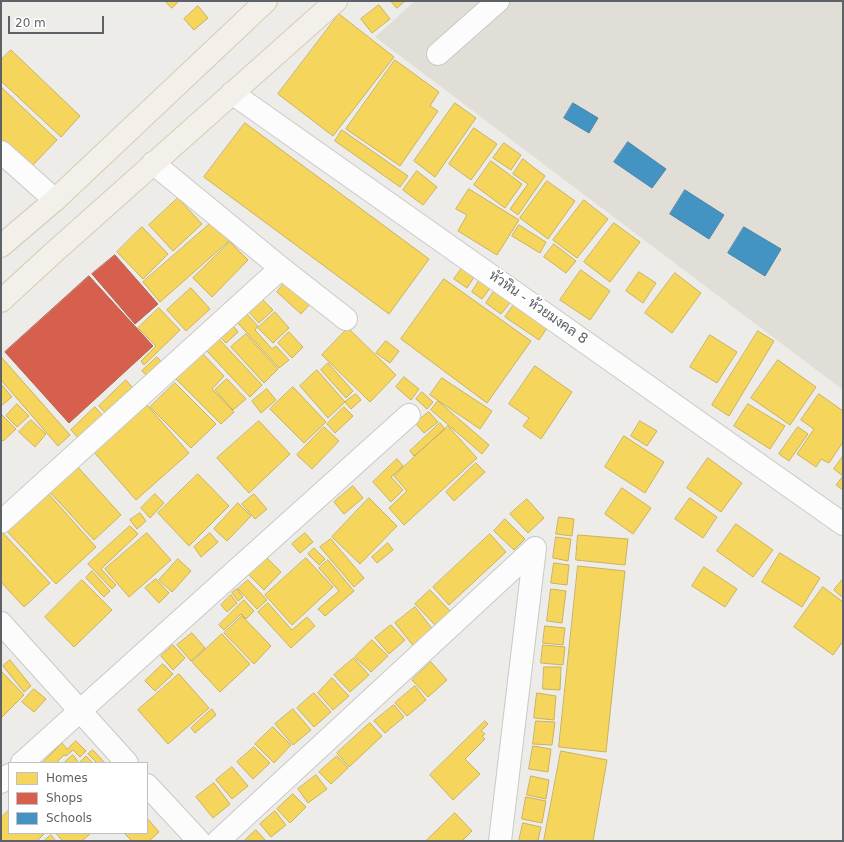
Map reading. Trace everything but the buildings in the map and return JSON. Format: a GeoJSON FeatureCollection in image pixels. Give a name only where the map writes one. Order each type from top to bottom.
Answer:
{"type":"FeatureCollection","features":[{"type":"Feature","properties":{"kind":"main road"},"geometry":{"type":"LineString","coordinates":[[1,301],[153,163],[336,1]]}},
{"type":"Feature","properties":{"kind":"main road"},"geometry":{"type":"LineString","coordinates":[[1,246],[55,200],[258,3]]}},
{"type":"Feature","properties":{"kind":"street"},"geometry":{"type":"LineString","coordinates":[[438,54],[498,1]]}},
{"type":"Feature","properties":{"kind":"street","name":"หัวหิน - ห้วยมงคล 8"},"geometry":{"type":"LineString","coordinates":[[232,93],[843,524]]}},
{"type":"Feature","properties":{"kind":"street"},"geometry":{"type":"LineString","coordinates":[[1,152],[55,200]]}},
{"type":"Feature","properties":{"kind":"street"},"geometry":{"type":"LineString","coordinates":[[153,163],[346,319]]}},
{"type":"Feature","properties":{"kind":"street"},"geometry":{"type":"LineString","coordinates":[[1,522],[281,268]]}},
{"type":"Feature","properties":{"kind":"street"},"geometry":{"type":"LineString","coordinates":[[23,762],[408,415]]}},
{"type":"Feature","properties":{"kind":"street"},"geometry":{"type":"LineString","coordinates":[[218,841],[535,548],[500,841]]}},
{"type":"Feature","properties":{"kind":"street"},"geometry":{"type":"LineString","coordinates":[[1,624],[126,762]]}},
{"type":"Feature","properties":{"kind":"street"},"geometry":{"type":"LineString","coordinates":[[148,786],[198,841]]}},
{"type":"Feature","properties":{"kind":"shaded area"},"geometry":{"type":"Polygon","coordinates":[[[415,1],[843,1],[843,390],[375,37],[415,1]]]}}]}
